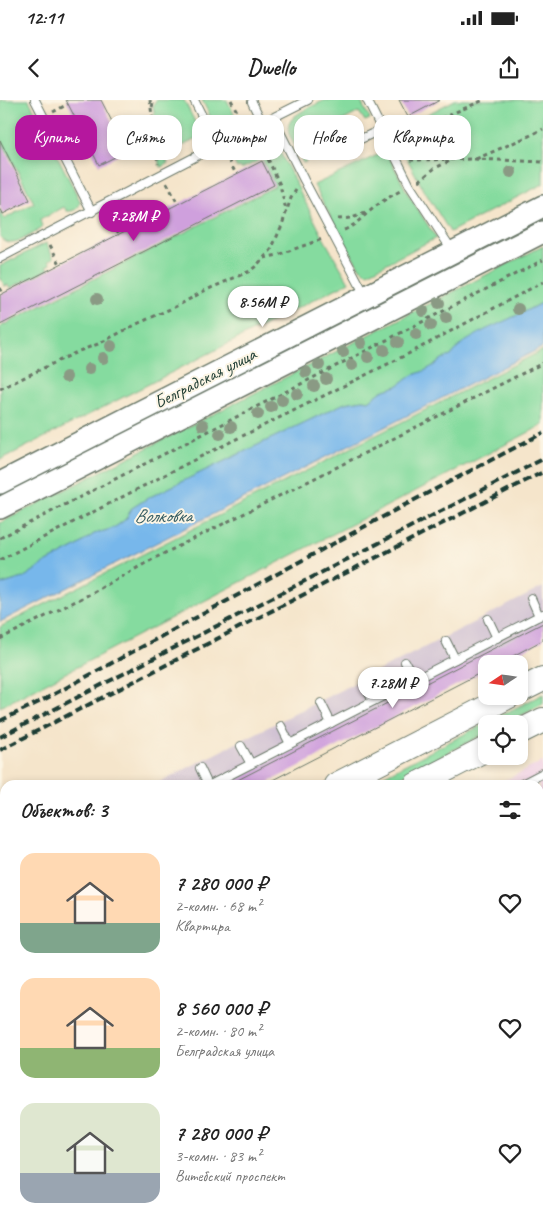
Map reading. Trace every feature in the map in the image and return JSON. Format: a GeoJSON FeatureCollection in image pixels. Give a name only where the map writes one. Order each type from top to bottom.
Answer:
{"type":"FeatureCollection","features":[{"type":"Feature","properties":{"kind":"main road"},"geometry":{"type":"LineString","coordinates":[[528,686],[543,679]]}},
{"type":"Feature","properties":{"kind":"main road"},"geometry":{"type":"LineString","coordinates":[[346,780],[492,705]]}},
{"type":"Feature","properties":{"kind":"main road"},"geometry":{"type":"LineString","coordinates":[[528,728],[543,720]]}},
{"type":"Feature","properties":{"kind":"main road"},"geometry":{"type":"LineString","coordinates":[[426,780],[478,753]]}},
{"type":"Feature","properties":{"kind":"street","name":"Белградская улица"},"geometry":{"type":"LineString","coordinates":[[459,262],[543,206]]}},
{"type":"Feature","properties":{"kind":"street","name":"Белградская улица"},"geometry":{"type":"LineString","coordinates":[[0,483],[459,262],[543,232]]}},
{"type":"Feature","properties":{"kind":"street","name":"Белградская улица"},"geometry":{"type":"LineString","coordinates":[[0,508],[370,306]]}},
{"type":"Feature","properties":{"kind":"lane"},"geometry":{"type":"LineString","coordinates":[[35,100],[92,212]]}},
{"type":"Feature","properties":{"kind":"lane"},"geometry":{"type":"LineString","coordinates":[[194,100],[202,115]]}},
{"type":"Feature","properties":{"kind":"lane"},"geometry":{"type":"LineString","coordinates":[[279,115],[308,100]]}},
{"type":"Feature","properties":{"kind":"lane"},"geometry":{"type":"LineString","coordinates":[[367,100],[375,115]]}},
{"type":"Feature","properties":{"kind":"lane"},"geometry":{"type":"LineString","coordinates":[[252,102],[258,115]]}},
{"type":"Feature","properties":{"kind":"lane"},"geometry":{"type":"LineString","coordinates":[[284,140],[370,306]]}},
{"type":"Feature","properties":{"kind":"lane"},"geometry":{"type":"LineString","coordinates":[[0,258],[192,159]]}},
{"type":"Feature","properties":{"kind":"lane"},"geometry":{"type":"LineString","coordinates":[[397,160],[410,186],[459,262]]}},
{"type":"Feature","properties":{"kind":"lane"},"geometry":{"type":"LineString","coordinates":[[219,780],[541,615],[531,598]]}},
{"type":"Feature","properties":{"kind":"lane"},"geometry":{"type":"LineString","coordinates":[[488,619],[497,638]]}},
{"type":"Feature","properties":{"kind":"lane"},"geometry":{"type":"LineString","coordinates":[[446,640],[455,659]]}},
{"type":"Feature","properties":{"kind":"lane"},"geometry":{"type":"LineString","coordinates":[[405,662],[414,680]]}},
{"type":"Feature","properties":{"kind":"lane"},"geometry":{"type":"LineString","coordinates":[[364,684],[373,701]]}},
{"type":"Feature","properties":{"kind":"lane"},"geometry":{"type":"LineString","coordinates":[[321,702],[331,723]]}},
{"type":"Feature","properties":{"kind":"lane"},"geometry":{"type":"LineString","coordinates":[[282,726],[290,744]]}},
{"type":"Feature","properties":{"kind":"lane"},"geometry":{"type":"LineString","coordinates":[[241,746],[250,764]]}},
{"type":"Feature","properties":{"kind":"lane"},"geometry":{"type":"LineString","coordinates":[[200,768],[206,780]]}},
{"type":"Feature","properties":{"kind":"lane"},"geometry":{"type":"LineString","coordinates":[[530,780],[543,773]]}},
{"type":"Feature","properties":{"kind":"path"},"geometry":{"type":"LineString","coordinates":[[152,100],[157,163],[178,204]]}},
{"type":"Feature","properties":{"kind":"path"},"geometry":{"type":"LineString","coordinates":[[449,115],[484,100]]}},
{"type":"Feature","properties":{"kind":"path"},"geometry":{"type":"LineString","coordinates":[[233,101],[240,115]]}},
{"type":"Feature","properties":{"kind":"path"},"geometry":{"type":"LineString","coordinates":[[475,159],[543,129]]}},
{"type":"Feature","properties":{"kind":"path"},"geometry":{"type":"LineString","coordinates":[[471,159],[543,162]]}},
{"type":"Feature","properties":{"kind":"path"},"geometry":{"type":"LineString","coordinates":[[228,160],[236,174]]}},
{"type":"Feature","properties":{"kind":"path"},"geometry":{"type":"LineString","coordinates":[[268,160],[280,185],[287,210]]}},
{"type":"Feature","properties":{"kind":"path"},"geometry":{"type":"LineString","coordinates":[[263,259],[333,236],[352,227],[393,195],[423,178],[435,168],[454,160]]}},
{"type":"Feature","properties":{"kind":"path"},"geometry":{"type":"LineString","coordinates":[[0,389],[250,271],[271,250],[291,198],[304,180]]}},
{"type":"Feature","properties":{"kind":"path"},"geometry":{"type":"LineString","coordinates":[[104,205],[119,234]]}},
{"type":"Feature","properties":{"kind":"path"},"geometry":{"type":"LineString","coordinates":[[326,222],[351,218],[369,212]]}},
{"type":"Feature","properties":{"kind":"path"},"geometry":{"type":"LineString","coordinates":[[46,235],[60,264]]}},
{"type":"Feature","properties":{"kind":"path"},"geometry":{"type":"LineString","coordinates":[[0,538],[543,260]]}},
{"type":"Feature","properties":{"kind":"path"},"geometry":{"type":"LineString","coordinates":[[0,560],[181,466],[408,354],[543,282]]}},
{"type":"Feature","properties":{"kind":"path"},"geometry":{"type":"LineString","coordinates":[[0,288],[3,294]]}},
{"type":"Feature","properties":{"kind":"path"},"geometry":{"type":"LineString","coordinates":[[0,639],[90,594],[154,558],[543,362]]}},
{"type":"Feature","properties":{"kind":"shaded area"},"geometry":{"type":"Polygon","coordinates":[[[543,587],[543,640],[514,655],[478,655],[478,673],[270,780],[164,780],[543,587]]]}},
{"type":"Feature","properties":{"kind":"shaded area"},"geometry":{"type":"Polygon","coordinates":[[[543,761],[543,780],[506,780],[543,761]]]}},
{"type":"Feature","properties":{"kind":"green space"},"geometry":{"type":"Polygon","coordinates":[[[0,100],[29,100],[37,115],[15,115],[15,160],[59,160],[80,201],[78,208],[74,210],[67,211],[64,207],[40,220],[42,227],[40,229],[15,242],[4,241],[0,237],[0,211],[4,219],[34,203],[0,137],[0,100]]]}},
{"type":"Feature","properties":{"kind":"green space"},"geometry":{"type":"Polygon","coordinates":[[[156,100],[184,100],[192,116],[192,141],[182,146],[182,115],[154,115],[153,107],[156,100]]]}},
{"type":"Feature","properties":{"kind":"green space"},"geometry":{"type":"Polygon","coordinates":[[[202,100],[227,100],[234,115],[210,115],[202,100]]]}},
{"type":"Feature","properties":{"kind":"green space"},"geometry":{"type":"Polygon","coordinates":[[[325,100],[360,100],[370,119],[365,121],[364,115],[361,115],[359,112],[353,115],[296,115],[325,100]]]}},
{"type":"Feature","properties":{"kind":"green space"},"geometry":{"type":"Polygon","coordinates":[[[455,100],[543,100],[543,184],[450,232],[408,160],[471,160],[471,115],[426,115],[455,100]]]}},
{"type":"Feature","properties":{"kind":"green space"},"geometry":{"type":"Polygon","coordinates":[[[294,117],[294,144],[288,129],[294,117]]]}},
{"type":"Feature","properties":{"kind":"green space"},"geometry":{"type":"Polygon","coordinates":[[[374,157],[374,160],[391,160],[408,194],[436,238],[368,273],[365,272],[360,268],[342,239],[314,185],[374,157]]]}},
{"type":"Feature","properties":{"kind":"green space"},"geometry":{"type":"Polygon","coordinates":[[[159,160],[166,160],[168,163],[161,167],[159,160]]]}},
{"type":"Feature","properties":{"kind":"green space"},"geometry":{"type":"Polygon","coordinates":[[[233,160],[260,160],[241,169],[240,167],[237,168],[233,160]]]}},
{"type":"Feature","properties":{"kind":"green space"},"geometry":{"type":"Polygon","coordinates":[[[262,160],[284,160],[324,239],[349,282],[0,460],[0,327],[275,186],[262,160]]]}},
{"type":"Feature","properties":{"kind":"green space"},"geometry":{"type":"Polygon","coordinates":[[[46,243],[54,258],[49,260],[51,264],[47,266],[49,269],[10,288],[8,285],[5,286],[0,277],[0,266],[46,243]]]}},
{"type":"Feature","properties":{"kind":"green space"},"geometry":{"type":"Polygon","coordinates":[[[543,246],[543,302],[461,344],[451,356],[411,376],[397,386],[382,391],[369,401],[345,403],[148,498],[132,508],[126,519],[114,528],[94,534],[76,547],[47,562],[23,578],[0,585],[0,523],[543,246]]]}},
{"type":"Feature","properties":{"kind":"green space"},"geometry":{"type":"Polygon","coordinates":[[[543,350],[543,425],[0,707],[0,627],[543,350]]]}},
{"type":"Feature","properties":{"kind":"green space"},"geometry":{"type":"Polygon","coordinates":[[[543,694],[543,704],[522,715],[502,715],[521,705],[528,705],[528,702],[543,694]]]}},
{"type":"Feature","properties":{"kind":"green space"},"geometry":{"type":"Polygon","coordinates":[[[478,727],[478,737],[395,780],[375,780],[478,727]]]}},
{"type":"Feature","properties":{"kind":"water","name":"Волковка"},"geometry":{"type":"Polygon","coordinates":[[[543,302],[543,347],[0,622],[0,585],[23,578],[47,562],[76,547],[94,534],[114,528],[126,519],[132,508],[148,498],[345,403],[369,401],[382,391],[397,386],[411,376],[451,356],[461,344],[485,330],[543,302]]]}},
{"type":"Feature","properties":{"kind":"building"},"geometry":{"type":"Polygon","coordinates":[[[66,100],[101,100],[109,115],[107,115],[107,160],[109,160],[99,165],[96,160],[97,115],[74,115],[66,100]]]}},
{"type":"Feature","properties":{"kind":"building"},"geometry":{"type":"Polygon","coordinates":[[[399,100],[440,100],[412,115],[407,115],[399,100]]]}},
{"type":"Feature","properties":{"kind":"building"},"geometry":{"type":"Polygon","coordinates":[[[0,140],[30,200],[3,214],[0,207],[0,140]]]}},
{"type":"Feature","properties":{"kind":"building"},"geometry":{"type":"Polygon","coordinates":[[[262,161],[274,185],[0,325],[0,295],[262,161]]]}},
{"type":"Feature","properties":{"kind":"building"},"geometry":{"type":"Polygon","coordinates":[[[543,623],[543,640],[515,655],[481,655],[543,623]]]}},
{"type":"Feature","properties":{"kind":"building"},"geometry":{"type":"Polygon","coordinates":[[[478,656],[478,674],[273,780],[238,780],[478,656]]]}},
{"type":"Feature","properties":{"kind":"railway"},"geometry":{"type":"LineString","coordinates":[[0,721],[47,698],[401,507],[543,433]]}},
{"type":"Feature","properties":{"kind":"railway"},"geometry":{"type":"LineString","coordinates":[[0,737],[543,459]]}},
{"type":"Feature","properties":{"kind":"railway"},"geometry":{"type":"LineString","coordinates":[[0,750],[543,472]]}}]}
